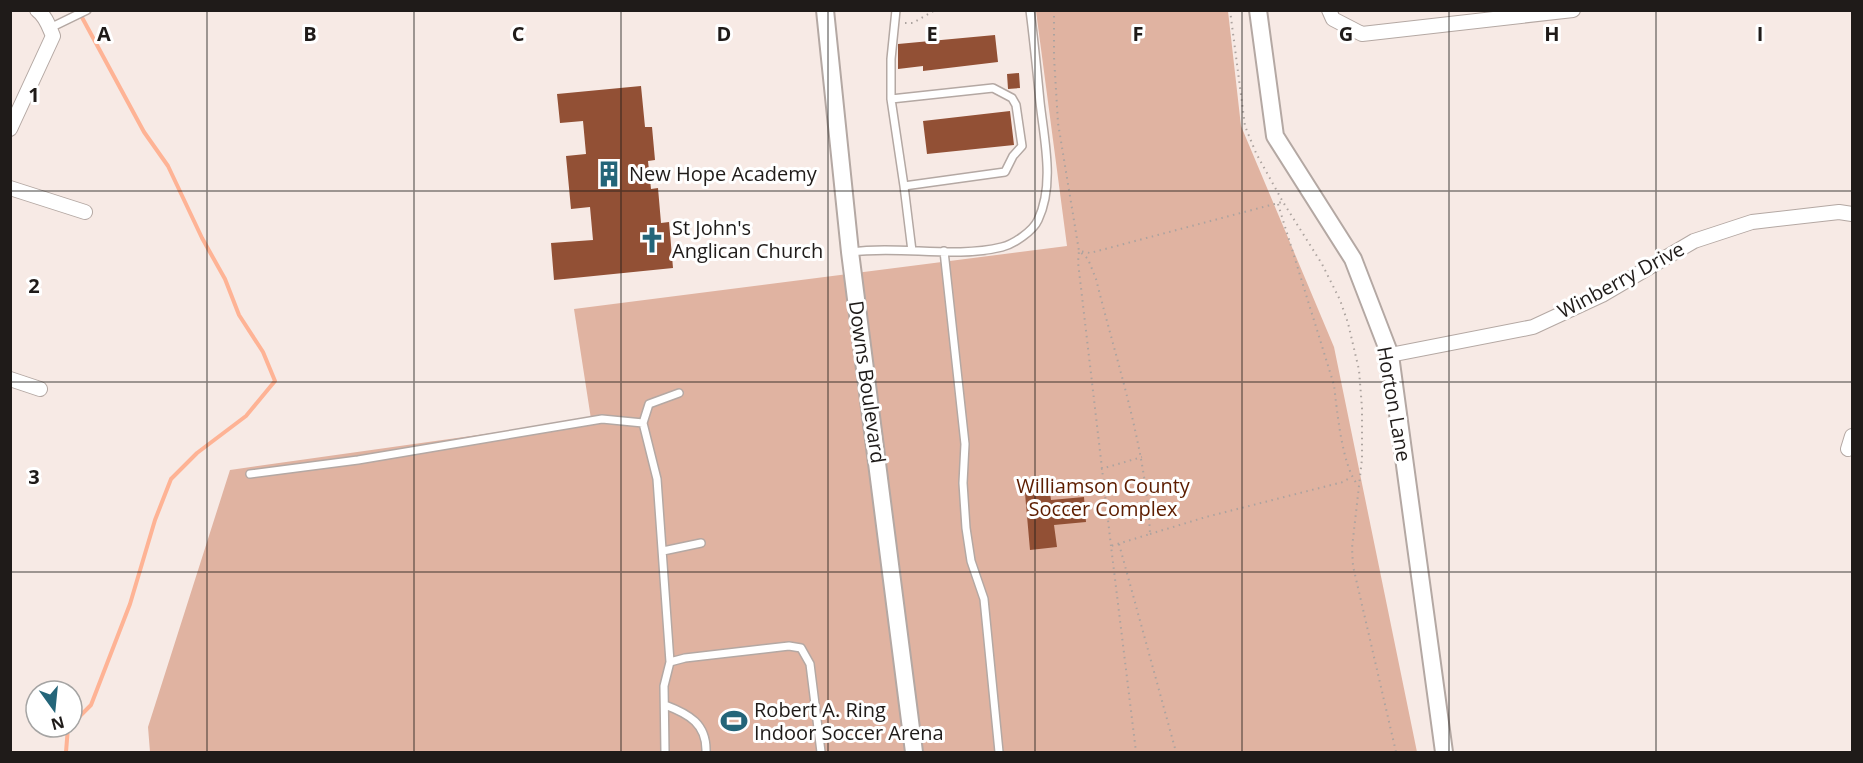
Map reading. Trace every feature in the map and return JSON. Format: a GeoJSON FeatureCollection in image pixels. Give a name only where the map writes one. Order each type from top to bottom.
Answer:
{"type":"FeatureCollection","features":[{"type":"Feature","properties":{"kind":"street"},"geometry":{"type":"LineString","coordinates":[[10,129],[51,32],[42,13],[37,10]]}},
{"type":"Feature","properties":{"kind":"street","name":"Downs Boulevard"},"geometry":{"type":"LineString","coordinates":[[825,10],[850,252],[914,753]]}},
{"type":"Feature","properties":{"kind":"street","name":"Horton Lane"},"geometry":{"type":"LineString","coordinates":[[1257,10],[1275,136],[1353,259],[1390,355],[1444,753]]}},
{"type":"Feature","properties":{"kind":"street"},"geometry":{"type":"LineString","coordinates":[[1329,10],[1333,19],[1362,34],[1573,10]]}},
{"type":"Feature","properties":{"kind":"street"},"geometry":{"type":"LineString","coordinates":[[10,188],[85,212]]}},
{"type":"Feature","properties":{"kind":"street","name":"Winberry Drive"},"geometry":{"type":"LineString","coordinates":[[1390,355],[1533,327],[1602,295],[1694,241],[1752,222],[1839,212],[1852,214]]}},
{"type":"Feature","properties":{"kind":"street"},"geometry":{"type":"LineString","coordinates":[[10,379],[40,389]]}},
{"type":"Feature","properties":{"kind":"lane"},"geometry":{"type":"LineString","coordinates":[[51,32],[87,10]]}},
{"type":"Feature","properties":{"kind":"lane"},"geometry":{"type":"LineString","coordinates":[[897,10],[891,59],[891,99],[912,250]]}},
{"type":"Feature","properties":{"kind":"lane"},"geometry":{"type":"LineString","coordinates":[[850,252],[875,248],[944,251],[1004,246],[1026,233],[1038,221],[1046,190],[1046,153],[1030,10]]}},
{"type":"Feature","properties":{"kind":"lane"},"geometry":{"type":"LineString","coordinates":[[891,99],[993,88],[1012,98],[1016,105],[1022,146],[1013,156],[1005,172],[904,186]]}},
{"type":"Feature","properties":{"kind":"lane"},"geometry":{"type":"LineString","coordinates":[[944,251],[965,444],[963,483],[966,528],[971,561],[984,599],[999,753]]}},
{"type":"Feature","properties":{"kind":"lane"},"geometry":{"type":"LineString","coordinates":[[665,753],[664,686],[670,662],[663,551],[657,479],[643,423],[649,404],[679,393]]}},
{"type":"Feature","properties":{"kind":"lane"},"geometry":{"type":"LineString","coordinates":[[250,474],[358,460],[602,419],[643,423]]}},
{"type":"Feature","properties":{"kind":"lane"},"geometry":{"type":"LineString","coordinates":[[663,551],[702,543]]}},
{"type":"Feature","properties":{"kind":"lane"},"geometry":{"type":"LineString","coordinates":[[670,662],[685,658],[789,646],[801,648],[810,664],[821,753]]}},
{"type":"Feature","properties":{"kind":"lane"},"geometry":{"type":"LineString","coordinates":[[665,705],[685,713],[700,726],[706,744],[706,753]]}},
{"type":"Feature","properties":{"kind":"path"},"geometry":{"type":"LineString","coordinates":[[900,23],[913,23],[934,10]]}},
{"type":"Feature","properties":{"kind":"path"},"geometry":{"type":"LineString","coordinates":[[1054,10],[1058,123],[1079,251],[1078,262],[1101,468],[1136,753]]}},
{"type":"Feature","properties":{"kind":"path"},"geometry":{"type":"LineString","coordinates":[[1230,10],[1245,126],[1256,153],[1283,202],[1322,264],[1340,300],[1359,370],[1362,459],[1352,548],[1353,566],[1396,753]]}},
{"type":"Feature","properties":{"kind":"path"},"geometry":{"type":"LineString","coordinates":[[1079,251],[1090,253],[1283,202]]}},
{"type":"Feature","properties":{"kind":"path"},"geometry":{"type":"LineString","coordinates":[[1278,204],[1334,385],[1337,416],[1351,477],[1359,485]]}},
{"type":"Feature","properties":{"kind":"path"},"geometry":{"type":"LineString","coordinates":[[1079,251],[1088,259],[1096,279],[1142,457],[1148,496],[1150,534]]}},
{"type":"Feature","properties":{"kind":"path"},"geometry":{"type":"LineString","coordinates":[[1101,468],[1142,457]]}},
{"type":"Feature","properties":{"kind":"path"},"geometry":{"type":"LineString","coordinates":[[1111,546],[1267,501],[1343,482],[1351,477]]}},
{"type":"Feature","properties":{"kind":"path"},"geometry":{"type":"LineString","coordinates":[[1119,543],[1176,753]]}},
{"type":"Feature","properties":{"kind":"green space","name":"Williamson County Soccer Complex"},"geometry":{"type":"Polygon","coordinates":[[[1036,11],[1228,11],[1241,126],[1334,347],[1417,752],[150,752],[148,727],[230,470],[591,419],[574,309],[1067,246],[1036,11]]]}},
{"type":"Feature","properties":{"kind":"building"},"geometry":{"type":"Polygon","coordinates":[[[995,35],[998,62],[923,71],[923,66],[898,69],[898,44],[995,35]]]}},
{"type":"Feature","properties":{"kind":"building"},"geometry":{"type":"Polygon","coordinates":[[[1019,73],[1020,88],[1008,89],[1007,74],[1019,73]]]}},
{"type":"Feature","properties":{"kind":"building","name":"New Hope Academy"},"geometry":{"type":"Polygon","coordinates":[[[641,86],[645,127],[652,127],[655,160],[648,161],[651,189],[658,188],[661,223],[669,222],[673,268],[554,280],[551,243],[593,240],[590,207],[571,209],[566,156],[586,154],[583,121],[560,123],[557,94],[641,86]]]}},
{"type":"Feature","properties":{"kind":"building"},"geometry":{"type":"Polygon","coordinates":[[[1010,111],[1014,145],[927,154],[923,121],[1010,111]]]}},
{"type":"Feature","properties":{"kind":"building"},"geometry":{"type":"Polygon","coordinates":[[[1048,479],[1051,500],[1084,497],[1086,522],[1054,525],[1057,547],[1030,550],[1024,482],[1048,479]]]}},
{"type":"Feature","properties":{"kind":"waterway"},"geometry":{"type":"LineString","coordinates":[[78,10],[144,132],[168,166],[202,238],[225,279],[239,315],[263,352],[275,381],[246,416],[197,453],[171,479],[155,520],[130,604],[91,705],[84,712]]}},
{"type":"Feature","properties":{"kind":"waterway"},"geometry":{"type":"LineString","coordinates":[[66,752],[67,739]]}},
{"type":"Feature","properties":{"kind":"place","name":"New Hope Academy"},"geometry":{"type":"Point","coordinates":[609,174]}},
{"type":"Feature","properties":{"kind":"place","name":"St John's Anglican Church"},"geometry":{"type":"Point","coordinates":[652,240]}},
{"type":"Feature","properties":{"kind":"place","name":"Robert A. Ring Indoor Soccer Arena"},"geometry":{"type":"Point","coordinates":[734,721]}}]}
